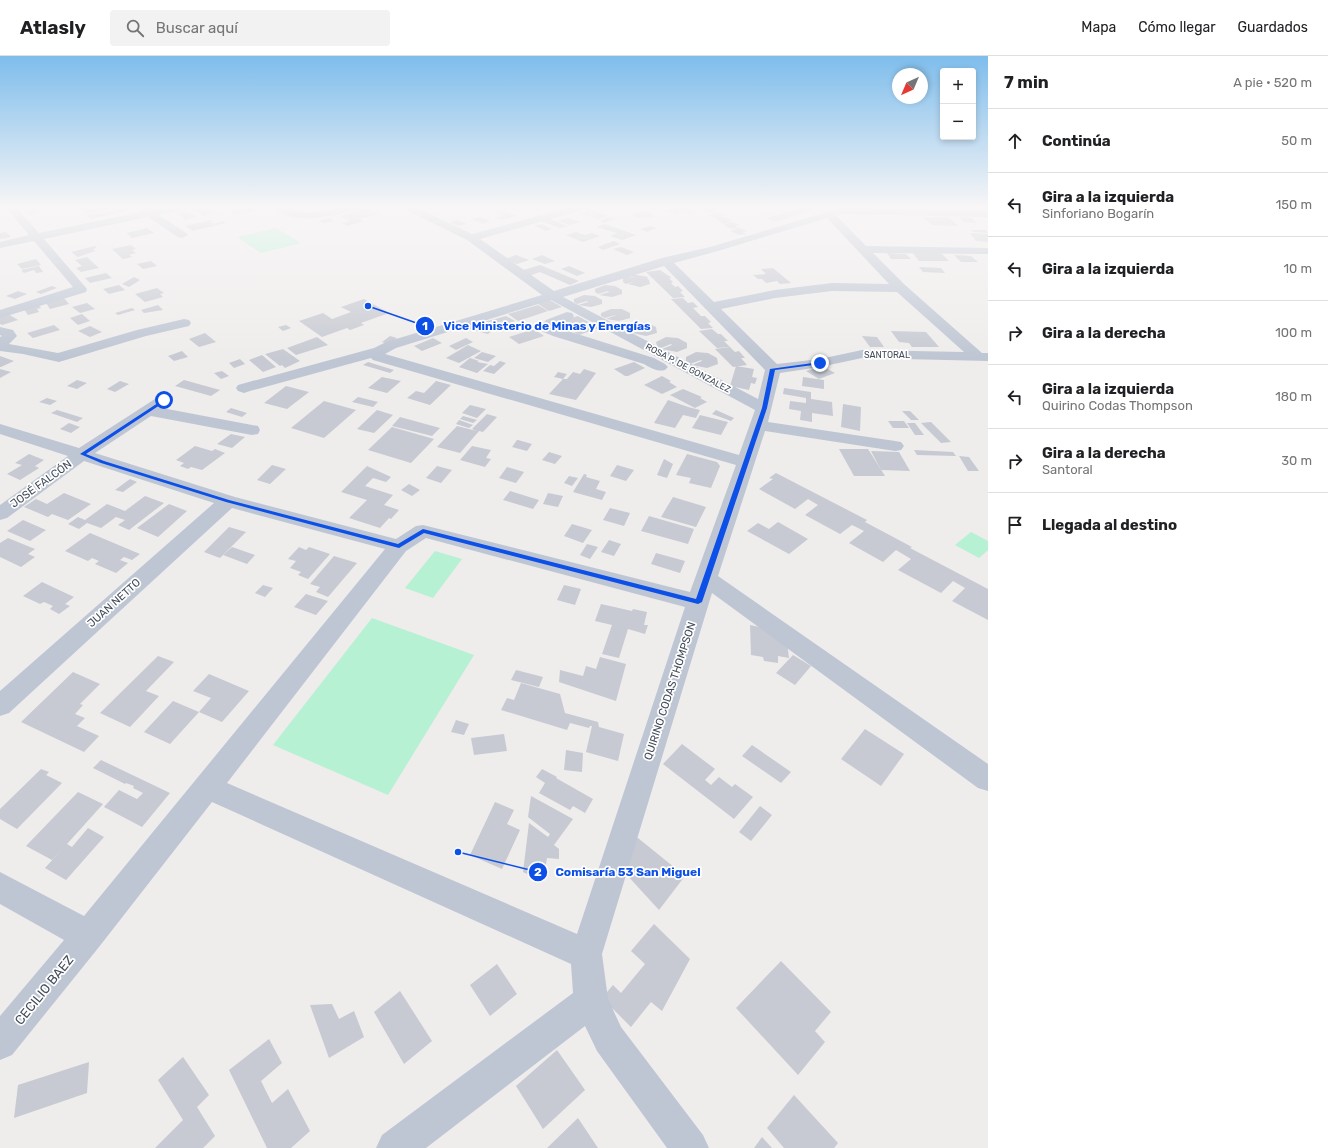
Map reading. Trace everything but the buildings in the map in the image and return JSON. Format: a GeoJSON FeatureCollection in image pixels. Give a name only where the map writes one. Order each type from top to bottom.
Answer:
{"type":"FeatureCollection","features":[{"type":"Feature","properties":{"kind":"street"},"geometry":{"type":"LineString","coordinates":[[0,314],[81,289],[54,257]]}},
{"type":"Feature","properties":{"kind":"street","name":"ROSA P. DE GONZALEZ"},"geometry":{"type":"LineString","coordinates":[[497,257],[552,296],[761,417]]}},
{"type":"Feature","properties":{"kind":"street"},"geometry":{"type":"LineString","coordinates":[[244,388],[379,350],[391,345],[682,257]]}},
{"type":"Feature","properties":{"kind":"street"},"geometry":{"type":"LineString","coordinates":[[872,257],[900,288],[983,357]]}},
{"type":"Feature","properties":{"kind":"street"},"geometry":{"type":"LineString","coordinates":[[666,261],[772,369]]}},
{"type":"Feature","properties":{"kind":"street"},"geometry":{"type":"LineString","coordinates":[[711,307],[775,294],[832,287],[900,288]]}},
{"type":"Feature","properties":{"kind":"street"},"geometry":{"type":"LineString","coordinates":[[567,316],[551,323],[546,328],[649,361],[740,409],[761,417],[895,446]]}},
{"type":"Feature","properties":{"kind":"street"},"geometry":{"type":"LineString","coordinates":[[0,347],[23,350],[59,358],[142,333],[184,323]]}},
{"type":"Feature","properties":{"kind":"street"},"geometry":{"type":"LineString","coordinates":[[0,331],[8,333],[10,336],[0,344]]}},
{"type":"Feature","properties":{"kind":"street"},"geometry":{"type":"LineString","coordinates":[[379,350],[377,354],[378,357],[745,462]]}},
{"type":"Feature","properties":{"kind":"street","name":"SANTORAL"},"geometry":{"type":"LineString","coordinates":[[772,369],[820,363],[862,354],[983,357]]}},
{"type":"Feature","properties":{"kind":"street","name":"QUIRINO CODAS THOMPSON"},"geometry":{"type":"LineString","coordinates":[[690,1148],[609,1039],[591,1001],[586,954],[698,602],[761,417],[772,369]]}},
{"type":"Feature","properties":{"kind":"street","name":"JOSÉ FALCÓN"},"geometry":{"type":"LineString","coordinates":[[0,514],[82,454],[150,411],[164,400]]}},
{"type":"Feature","properties":{"kind":"street"},"geometry":{"type":"LineString","coordinates":[[150,411],[252,430]]}},
{"type":"Feature","properties":{"kind":"street"},"geometry":{"type":"LineString","coordinates":[[0,429],[228,501],[399,546]]}},
{"type":"Feature","properties":{"kind":"street","name":"JUAN NETTO"},"geometry":{"type":"LineString","coordinates":[[0,706],[228,501]]}},
{"type":"Feature","properties":{"kind":"street","name":"CECILIO BAEZ"},"geometry":{"type":"LineString","coordinates":[[0,1043],[88,936],[399,546],[423,531],[698,602]]}},
{"type":"Feature","properties":{"kind":"street"},"geometry":{"type":"LineString","coordinates":[[706,578],[988,778]]}},
{"type":"Feature","properties":{"kind":"street"},"geometry":{"type":"LineString","coordinates":[[207,787],[586,954]]}},
{"type":"Feature","properties":{"kind":"street"},"geometry":{"type":"LineString","coordinates":[[0,887],[88,936]]}},
{"type":"Feature","properties":{"kind":"street"},"geometry":{"type":"LineString","coordinates":[[395,1148],[591,1001]]}},
{"type":"Feature","properties":{"kind":"green space"},"geometry":{"type":"Polygon","coordinates":[[[971,532],[988,541],[988,550],[979,558],[955,545],[971,532]]]}},
{"type":"Feature","properties":{"kind":"green space"},"geometry":{"type":"Polygon","coordinates":[[[435,551],[462,559],[433,598],[405,588],[435,551]]]}},
{"type":"Feature","properties":{"kind":"green space"},"geometry":{"type":"Polygon","coordinates":[[[372,618],[474,655],[388,795],[273,745],[372,618]]]}},
{"type":"Feature","properties":{"kind":"place","name":"Vice Ministerio de Minas y Energías"},"geometry":{"type":"Point","coordinates":[368,306]}},
{"type":"Feature","properties":{"kind":"place","name":"Comisaría 53 San Miguel"},"geometry":{"type":"Point","coordinates":[458,852]}},
{"type":"Feature","properties":{"kind":"route"},"geometry":{"type":"LineString","coordinates":[[164,400],[150,411],[82,454],[102,462],[228,501],[399,546],[423,531],[522,555],[698,602],[761,418],[772,369],[820,363]]}}]}
